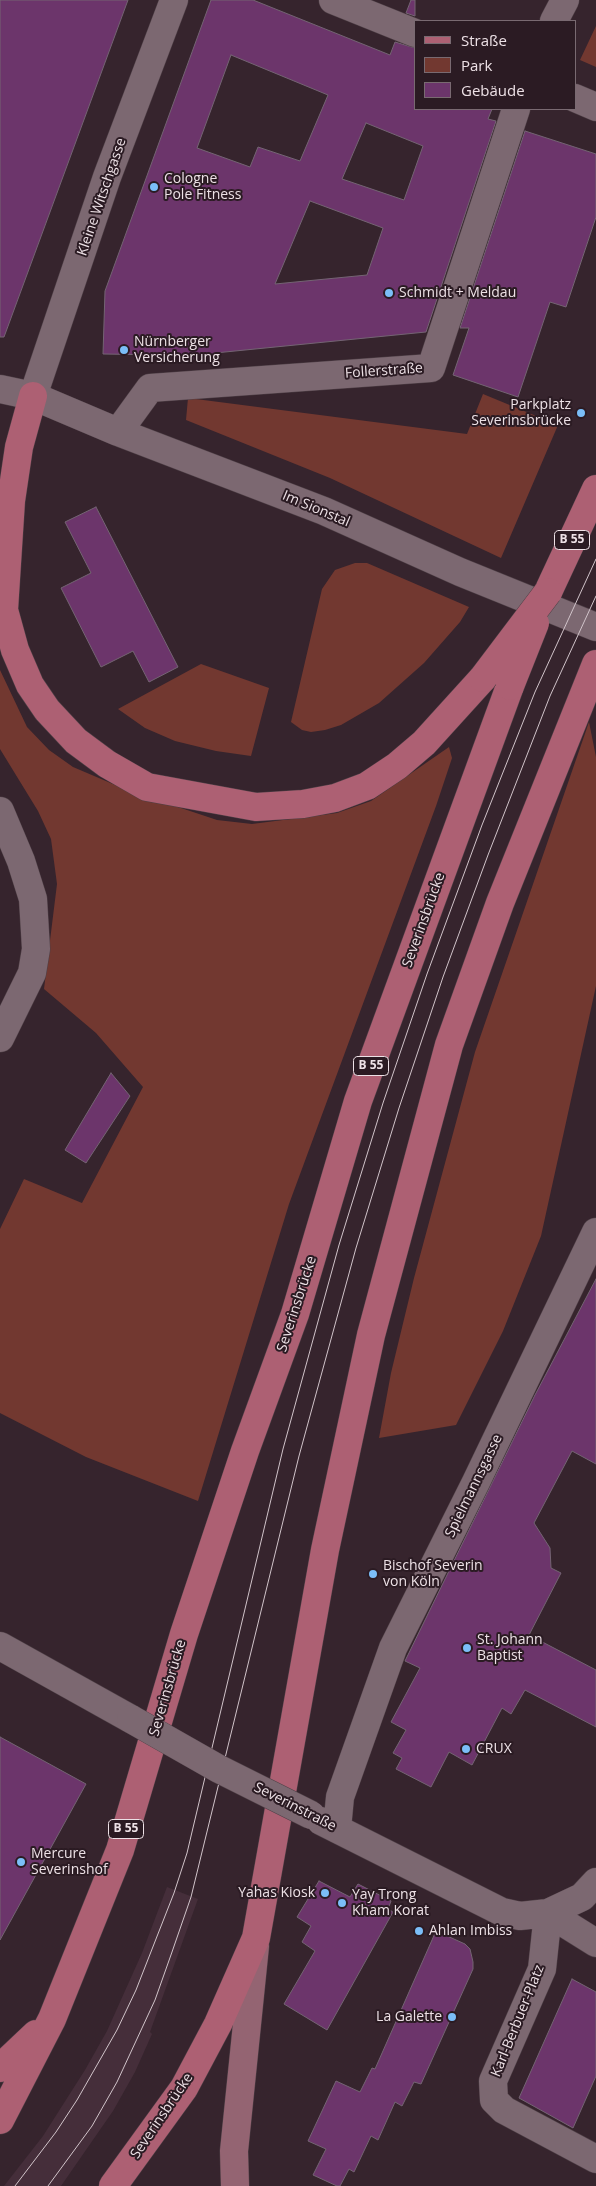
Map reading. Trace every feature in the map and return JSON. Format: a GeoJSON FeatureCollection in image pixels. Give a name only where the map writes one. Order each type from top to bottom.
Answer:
{"type":"FeatureCollection","features":[{"type":"Feature","properties":{"kind":"main road"},"geometry":{"type":"LineString","coordinates":[[33,396],[19,447],[11,501],[2,605],[15,650],[30,685],[47,710],[76,741],[107,764],[147,787],[256,807],[303,804],[335,798],[367,786],[397,766],[424,743],[483,678],[548,592]]}},
{"type":"Feature","properties":{"kind":"main road","name":"Severinsbrücke"},"geometry":{"type":"LineString","coordinates":[[0,2120],[52,2019],[120,1850],[184,1634],[245,1451],[295,1314],[358,1101],[510,686],[548,592],[596,489]]}},
{"type":"Feature","properties":{"kind":"main road","name":"Severinsbrücke"},"geometry":{"type":"LineString","coordinates":[[114,2186],[184,2088],[218,2024],[256,1938],[325,1550],[371,1335],[449,1045],[500,903],[594,667]]}},
{"type":"Feature","properties":{"kind":"main road"},"geometry":{"type":"LineString","coordinates":[[235,2186],[234,2151],[256,1938]]}},
{"type":"Feature","properties":{"kind":"main road"},"geometry":{"type":"LineString","coordinates":[[0,2068],[52,2019]]}},
{"type":"Feature","properties":{"kind":"street","name":"Kleine Witschgasse"},"geometry":{"type":"LineString","coordinates":[[33,396],[108,177],[174,0]]}},
{"type":"Feature","properties":{"kind":"street"},"geometry":{"type":"LineString","coordinates":[[333,0],[414,33]]}},
{"type":"Feature","properties":{"kind":"street"},"geometry":{"type":"LineString","coordinates":[[555,20],[565,0]]}},
{"type":"Feature","properties":{"kind":"street"},"geometry":{"type":"LineString","coordinates":[[576,98],[596,107]]}},
{"type":"Feature","properties":{"kind":"street","name":"Follerstraße"},"geometry":{"type":"LineString","coordinates":[[118,432],[150,388],[431,368],[516,110]]}},
{"type":"Feature","properties":{"kind":"street"},"geometry":{"type":"LineString","coordinates":[[0,390],[33,396]]}},
{"type":"Feature","properties":{"kind":"street","name":"Im Sionstal"},"geometry":{"type":"LineString","coordinates":[[33,396],[118,432],[324,511],[460,572],[596,627]]}},
{"type":"Feature","properties":{"kind":"street"},"geometry":{"type":"LineString","coordinates":[[0,811],[21,861],[33,899],[36,949],[32,974],[0,1038]]}},
{"type":"Feature","properties":{"kind":"street","name":"Spielmannsgasse"},"geometry":{"type":"LineString","coordinates":[[337,1829],[340,1797],[392,1648],[480,1474],[596,1232]]}},
{"type":"Feature","properties":{"kind":"street","name":"Severinstraße"},"geometry":{"type":"LineString","coordinates":[[0,1646],[219,1769],[502,1912],[520,1916],[548,1913],[582,1897],[596,1882]]}},
{"type":"Feature","properties":{"kind":"street"},"geometry":{"type":"LineString","coordinates":[[548,1913],[596,1943]]}},
{"type":"Feature","properties":{"kind":"street","name":"Karl-Berbuer-Platz"},"geometry":{"type":"LineString","coordinates":[[548,1913],[542,1969],[493,2081],[494,2100],[504,2110],[596,2159]]}},
{"type":"Feature","properties":{"kind":"shaded area"},"geometry":{"type":"Polygon","coordinates":[[[167,1887],[198,1899],[150,2032],[152,2034],[135,2072],[113,2111],[61,2186],[4,2186],[43,2136],[85,2070],[107,2031],[142,1953],[167,1887]]]}},
{"type":"Feature","properties":{"kind":"green space"},"geometry":{"type":"Polygon","coordinates":[[[596,26],[596,67],[580,60],[596,26]]]}},
{"type":"Feature","properties":{"kind":"green space"},"geometry":{"type":"Polygon","coordinates":[[[483,394],[558,425],[501,558],[330,478],[186,420],[188,398],[467,434],[483,394]]]}},
{"type":"Feature","properties":{"kind":"green space"},"geometry":{"type":"Polygon","coordinates":[[[355,563],[367,563],[469,607],[460,622],[424,663],[379,703],[341,725],[311,732],[302,730],[291,722],[322,589],[335,570],[355,563]]]}},
{"type":"Feature","properties":{"kind":"green space"},"geometry":{"type":"Polygon","coordinates":[[[201,664],[269,688],[251,756],[216,751],[175,741],[145,728],[118,709],[201,664]]]}},
{"type":"Feature","properties":{"kind":"green space"},"geometry":{"type":"Polygon","coordinates":[[[0,670],[27,727],[49,750],[73,767],[127,790],[217,820],[252,824],[337,813],[371,801],[449,747],[452,758],[289,1204],[198,1501],[86,1457],[0,1413],[0,1229],[24,1179],[82,1203],[143,1087],[96,1033],[44,989],[57,884],[51,839],[38,811],[0,749],[0,670]]]}},
{"type":"Feature","properties":{"kind":"green space"},"geometry":{"type":"Polygon","coordinates":[[[589,722],[596,757],[596,986],[541,1236],[503,1331],[456,1425],[379,1438],[391,1373],[414,1278],[475,1052],[589,722]]]}},
{"type":"Feature","properties":{"kind":"building"},"geometry":{"type":"Polygon","coordinates":[[[0,0],[128,0],[4,337],[0,337],[0,0]]]}},
{"type":"Feature","properties":{"kind":"building"},"geometry":{"type":"Polygon","coordinates":[[[211,0],[253,0],[390,55],[395,42],[414,48],[414,110],[492,110],[488,119],[496,121],[426,332],[215,353],[219,363],[168,355],[103,354],[105,291],[211,0]],[[231,55],[197,148],[250,167],[258,147],[300,161],[328,95],[231,55]],[[366,123],[342,179],[404,200],[423,146],[366,123]],[[310,201],[275,284],[367,275],[383,228],[310,201]]]}},
{"type":"Feature","properties":{"kind":"building"},"geometry":{"type":"Polygon","coordinates":[[[411,0],[415,0],[415,16],[406,13],[411,0]]]}},
{"type":"Feature","properties":{"kind":"building"},"geometry":{"type":"Polygon","coordinates":[[[525,131],[596,154],[596,217],[566,307],[550,302],[518,397],[453,375],[469,328],[460,328],[525,131]]]}},
{"type":"Feature","properties":{"kind":"building"},"geometry":{"type":"Polygon","coordinates":[[[96,507],[178,667],[149,682],[133,651],[101,667],[61,588],[91,573],[65,522],[96,507]]]}},
{"type":"Feature","properties":{"kind":"building"},"geometry":{"type":"Polygon","coordinates":[[[111,1073],[130,1096],[86,1163],[65,1150],[111,1073]]]}},
{"type":"Feature","properties":{"kind":"building","name":"St. Johann Baptist"},"geometry":{"type":"Polygon","coordinates":[[[596,1279],[596,1464],[572,1451],[534,1523],[550,1548],[551,1568],[561,1573],[529,1635],[596,1670],[596,1727],[525,1690],[511,1714],[502,1708],[472,1765],[449,1752],[431,1787],[396,1769],[402,1758],[393,1753],[406,1730],[391,1722],[420,1668],[405,1661],[535,1395],[596,1279]]]}},
{"type":"Feature","properties":{"kind":"building","name":"Mercure Severinshof"},"geometry":{"type":"Polygon","coordinates":[[[0,1737],[86,1784],[0,1940],[0,1737]]]}},
{"type":"Feature","properties":{"kind":"building"},"geometry":{"type":"Polygon","coordinates":[[[319,1881],[350,1897],[358,1884],[391,1901],[388,1909],[393,1912],[327,2030],[284,2004],[315,1951],[302,1942],[311,1926],[297,1917],[319,1881]]]}},
{"type":"Feature","properties":{"kind":"building"},"geometry":{"type":"Polygon","coordinates":[[[436,1931],[465,1944],[470,1949],[473,1969],[421,2084],[414,2082],[402,2106],[395,2102],[378,2140],[371,2136],[354,2172],[349,2169],[340,2186],[337,2186],[313,2175],[326,2149],[308,2141],[336,2081],[360,2092],[372,2068],[375,2069],[436,1931]]]}},
{"type":"Feature","properties":{"kind":"building"},"geometry":{"type":"Polygon","coordinates":[[[572,1979],[596,1992],[596,2076],[573,2128],[519,2098],[572,1979]]]}},
{"type":"Feature","properties":{"kind":"tram line"},"geometry":{"type":"LineString","coordinates":[[15,2186],[56,2132],[77,2100],[117,2030],[136,1990],[174,1893],[187,1853],[283,1449],[339,1245],[383,1103],[427,974],[482,825],[535,692],[596,559]]}},
{"type":"Feature","properties":{"kind":"tram line"},"geometry":{"type":"LineString","coordinates":[[48,2186],[92,2126],[117,2082],[155,2000],[191,1897],[299,1456],[356,1248],[399,1108],[443,977],[488,855],[550,696],[596,596]]}},
{"type":"Feature","properties":{"kind":"place","name":"Cologne Pole Fitness"},"geometry":{"type":"Point","coordinates":[154,187]}},
{"type":"Feature","properties":{"kind":"place","name":"Schmidt + Meldau"},"geometry":{"type":"Point","coordinates":[389,293]}},
{"type":"Feature","properties":{"kind":"place","name":"Nürnberger Versicherung"},"geometry":{"type":"Point","coordinates":[124,350]}},
{"type":"Feature","properties":{"kind":"place","name":"Parkplatz Severinsbrücke"},"geometry":{"type":"Point","coordinates":[581,413]}},
{"type":"Feature","properties":{"kind":"place","name":"Bischof Severin von Köln"},"geometry":{"type":"Point","coordinates":[373,1574]}},
{"type":"Feature","properties":{"kind":"place","name":"St. Johann Baptist"},"geometry":{"type":"Point","coordinates":[467,1648]}},
{"type":"Feature","properties":{"kind":"place","name":"CRUX"},"geometry":{"type":"Point","coordinates":[466,1749]}},
{"type":"Feature","properties":{"kind":"place","name":"Mercure Severinshof"},"geometry":{"type":"Point","coordinates":[21,1862]}},
{"type":"Feature","properties":{"kind":"place","name":"Yahas Kiosk"},"geometry":{"type":"Point","coordinates":[325,1893]}},
{"type":"Feature","properties":{"kind":"place","name":"Yay Trong Kham Korat"},"geometry":{"type":"Point","coordinates":[342,1903]}},
{"type":"Feature","properties":{"kind":"place","name":"Ahlan Imbiss"},"geometry":{"type":"Point","coordinates":[419,1931]}},
{"type":"Feature","properties":{"kind":"place","name":"La Galette"},"geometry":{"type":"Point","coordinates":[452,2017]}}]}
